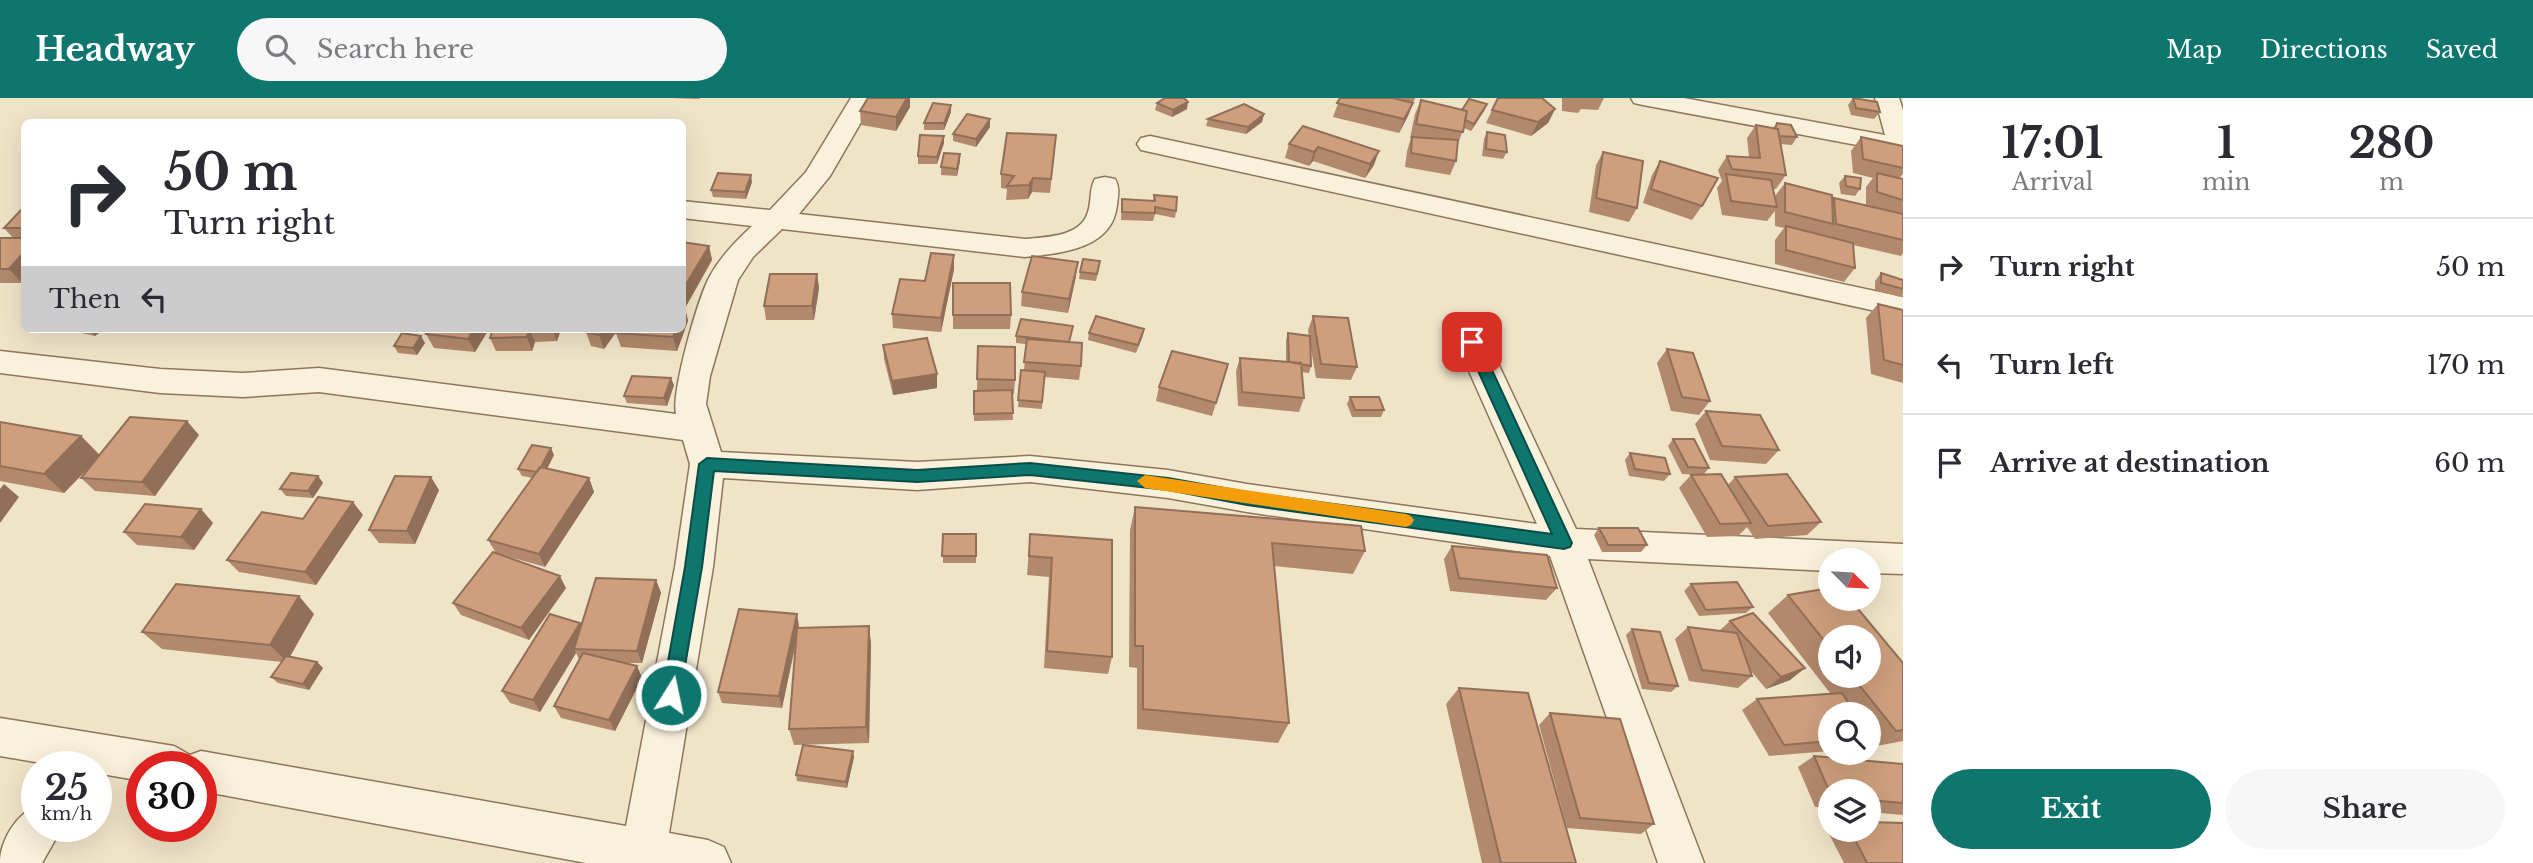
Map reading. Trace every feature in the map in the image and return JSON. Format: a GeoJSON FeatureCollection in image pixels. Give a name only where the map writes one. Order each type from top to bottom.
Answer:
{"type":"FeatureCollection","features":[{"type":"Feature","properties":{"kind":"street"},"geometry":{"type":"LineString","coordinates":[[217,774],[673,858],[701,447],[690,404],[694,376],[723,279],[743,250],[796,201],[817,176],[863,98]]}},
{"type":"Feature","properties":{"kind":"street"},"geometry":{"type":"LineString","coordinates":[[1643,98],[1901,149],[1887,98]]}},
{"type":"Feature","properties":{"kind":"street"},"geometry":{"type":"LineString","coordinates":[[1150,144],[1903,307]]}},
{"type":"Feature","properties":{"kind":"street"},"geometry":{"type":"LineString","coordinates":[[686,209],[1024,248],[1067,243],[1094,228],[1102,215],[1105,185]]}},
{"type":"Feature","properties":{"kind":"street"},"geometry":{"type":"LineString","coordinates":[[1472,342],[1564,543],[1681,863]]}},
{"type":"Feature","properties":{"kind":"street"},"geometry":{"type":"LineString","coordinates":[[0,362],[160,381],[243,385],[319,380],[370,385],[701,447],[917,476],[1030,469],[1168,484],[1247,498],[1564,543],[1903,559]]}},
{"type":"Feature","properties":{"kind":"street"},"geometry":{"type":"LineString","coordinates":[[0,737],[54,751]]}},
{"type":"Feature","properties":{"kind":"street"},"geometry":{"type":"LineString","coordinates":[[16,863],[30,842]]}},
{"type":"Feature","properties":{"kind":"building"},"geometry":{"type":"Polygon","coordinates":[[[868,98],[907,98],[896,117],[860,111],[868,98]]]}},
{"type":"Feature","properties":{"kind":"building"},"geometry":{"type":"Polygon","coordinates":[[[1165,98],[1184,98],[1188,102],[1173,110],[1157,103],[1165,98]]]}},
{"type":"Feature","properties":{"kind":"building"},"geometry":{"type":"Polygon","coordinates":[[[1340,98],[1393,98],[1413,103],[1404,119],[1337,103],[1340,98]]]}},
{"type":"Feature","properties":{"kind":"building"},"geometry":{"type":"Polygon","coordinates":[[[1498,98],[1542,98],[1555,109],[1538,122],[1492,110],[1498,98]]]}},
{"type":"Feature","properties":{"kind":"building"},"geometry":{"type":"Polygon","coordinates":[[[1853,98],[1877,102],[1880,112],[1856,108],[1853,98]]]}},
{"type":"Feature","properties":{"kind":"building"},"geometry":{"type":"Polygon","coordinates":[[[1469,99],[1487,104],[1474,124],[1465,120],[1467,111],[1462,110],[1469,99]]]}},
{"type":"Feature","properties":{"kind":"building"},"geometry":{"type":"Polygon","coordinates":[[[1421,100],[1467,111],[1463,132],[1416,124],[1421,100]]]}},
{"type":"Feature","properties":{"kind":"building"},"geometry":{"type":"Polygon","coordinates":[[[933,103],[951,105],[944,123],[924,123],[933,103]]]}},
{"type":"Feature","properties":{"kind":"building"},"geometry":{"type":"Polygon","coordinates":[[[1244,104],[1264,114],[1248,127],[1208,119],[1244,104]]]}},
{"type":"Feature","properties":{"kind":"building"},"geometry":{"type":"Polygon","coordinates":[[[967,114],[990,119],[976,139],[953,134],[967,114]]]}},
{"type":"Feature","properties":{"kind":"building"},"geometry":{"type":"Polygon","coordinates":[[[1777,123],[1791,125],[1797,137],[1779,136],[1778,129],[1775,129],[1777,123]]]}},
{"type":"Feature","properties":{"kind":"building"},"geometry":{"type":"Polygon","coordinates":[[[1756,125],[1778,129],[1786,175],[1732,169],[1727,156],[1760,158],[1756,125]]]}},
{"type":"Feature","properties":{"kind":"building"},"geometry":{"type":"Polygon","coordinates":[[[1303,126],[1379,151],[1370,164],[1318,147],[1314,152],[1289,144],[1303,126]]]}},
{"type":"Feature","properties":{"kind":"building"},"geometry":{"type":"Polygon","coordinates":[[[1487,132],[1505,135],[1507,152],[1486,149],[1487,132]]]}},
{"type":"Feature","properties":{"kind":"building"},"geometry":{"type":"Polygon","coordinates":[[[1007,133],[1056,135],[1051,179],[1033,178],[1029,185],[1007,186],[1014,176],[1001,174],[1007,133]]]}},
{"type":"Feature","properties":{"kind":"building"},"geometry":{"type":"Polygon","coordinates":[[[920,135],[944,136],[937,157],[918,156],[920,135]]]}},
{"type":"Feature","properties":{"kind":"building"},"geometry":{"type":"Polygon","coordinates":[[[1412,137],[1458,140],[1456,161],[1411,153],[1412,137]]]}},
{"type":"Feature","properties":{"kind":"building"},"geometry":{"type":"Polygon","coordinates":[[[1861,137],[1903,146],[1903,168],[1863,159],[1861,137]]]}},
{"type":"Feature","properties":{"kind":"building"},"geometry":{"type":"Polygon","coordinates":[[[1603,152],[1643,161],[1637,208],[1596,198],[1603,152]]]}},
{"type":"Feature","properties":{"kind":"building"},"geometry":{"type":"Polygon","coordinates":[[[944,153],[960,154],[957,169],[941,167],[944,153]]]}},
{"type":"Feature","properties":{"kind":"building"},"geometry":{"type":"Polygon","coordinates":[[[1660,161],[1718,178],[1702,206],[1651,189],[1660,161]]]}},
{"type":"Feature","properties":{"kind":"building"},"geometry":{"type":"Polygon","coordinates":[[[718,173],[751,175],[745,192],[711,190],[718,173]]]}},
{"type":"Feature","properties":{"kind":"building"},"geometry":{"type":"Polygon","coordinates":[[[1877,173],[1903,179],[1903,200],[1877,192],[1877,173]]]}},
{"type":"Feature","properties":{"kind":"building"},"geometry":{"type":"Polygon","coordinates":[[[1726,174],[1771,180],[1777,207],[1731,201],[1726,174]]]}},
{"type":"Feature","properties":{"kind":"building"},"geometry":{"type":"Polygon","coordinates":[[[1845,176],[1861,178],[1860,189],[1846,186],[1845,176]]]}},
{"type":"Feature","properties":{"kind":"building"},"geometry":{"type":"Polygon","coordinates":[[[1785,183],[1832,195],[1833,224],[1785,212],[1785,183]]]}},
{"type":"Feature","properties":{"kind":"building"},"geometry":{"type":"Polygon","coordinates":[[[1154,195],[1177,197],[1176,211],[1155,207],[1155,213],[1122,212],[1122,199],[1155,201],[1154,195]]]}},
{"type":"Feature","properties":{"kind":"building"},"geometry":{"type":"Polygon","coordinates":[[[1834,198],[1903,214],[1903,240],[1836,224],[1834,198]]]}},
{"type":"Feature","properties":{"kind":"building"},"geometry":{"type":"Polygon","coordinates":[[[21,210],[21,228],[4,228],[21,210]]]}},
{"type":"Feature","properties":{"kind":"building"},"geometry":{"type":"Polygon","coordinates":[[[1786,226],[1853,243],[1855,268],[1786,250],[1786,226]]]}},
{"type":"Feature","properties":{"kind":"building"},"geometry":{"type":"Polygon","coordinates":[[[0,238],[21,238],[21,255],[9,269],[0,269],[0,238]]]}},
{"type":"Feature","properties":{"kind":"building"},"geometry":{"type":"Polygon","coordinates":[[[686,243],[709,246],[686,284],[686,243]]]}},
{"type":"Feature","properties":{"kind":"building"},"geometry":{"type":"Polygon","coordinates":[[[931,253],[954,255],[941,318],[892,314],[900,279],[925,281],[931,253]]]}},
{"type":"Feature","properties":{"kind":"building"},"geometry":{"type":"Polygon","coordinates":[[[1032,256],[1078,262],[1069,299],[1022,292],[1032,256]]]}},
{"type":"Feature","properties":{"kind":"building"},"geometry":{"type":"Polygon","coordinates":[[[1083,259],[1100,261],[1097,274],[1080,272],[1083,259]]]}},
{"type":"Feature","properties":{"kind":"building"},"geometry":{"type":"Polygon","coordinates":[[[1881,273],[1903,280],[1903,289],[1881,283],[1881,273]]]}},
{"type":"Feature","properties":{"kind":"building"},"geometry":{"type":"Polygon","coordinates":[[[770,274],[817,274],[812,306],[764,306],[770,274]]]}},
{"type":"Feature","properties":{"kind":"building"},"geometry":{"type":"Polygon","coordinates":[[[953,283],[1010,283],[1011,315],[953,315],[953,283]]]}},
{"type":"Feature","properties":{"kind":"building"},"geometry":{"type":"Polygon","coordinates":[[[1878,304],[1903,310],[1903,365],[1884,360],[1878,304]]]}},
{"type":"Feature","properties":{"kind":"building"},"geometry":{"type":"Polygon","coordinates":[[[1096,316],[1144,329],[1138,345],[1089,333],[1096,316]]]}},
{"type":"Feature","properties":{"kind":"building"},"geometry":{"type":"Polygon","coordinates":[[[1313,316],[1348,318],[1357,367],[1321,364],[1313,316]]]}},
{"type":"Feature","properties":{"kind":"building"},"geometry":{"type":"Polygon","coordinates":[[[1021,319],[1073,326],[1069,342],[1016,336],[1021,319]]]}},
{"type":"Feature","properties":{"kind":"building"},"geometry":{"type":"Polygon","coordinates":[[[402,333],[421,336],[413,348],[394,346],[402,333]]]}},
{"type":"Feature","properties":{"kind":"building"},"geometry":{"type":"Polygon","coordinates":[[[427,333],[472,333],[468,339],[427,333]]]}},
{"type":"Feature","properties":{"kind":"building"},"geometry":{"type":"Polygon","coordinates":[[[492,333],[528,333],[527,337],[490,338],[492,333]]]}},
{"type":"Feature","properties":{"kind":"building"},"geometry":{"type":"Polygon","coordinates":[[[616,333],[674,333],[673,337],[616,333]]]}},
{"type":"Feature","properties":{"kind":"building"},"geometry":{"type":"Polygon","coordinates":[[[1288,333],[1310,336],[1311,366],[1289,362],[1288,333]]]}},
{"type":"Feature","properties":{"kind":"building"},"geometry":{"type":"Polygon","coordinates":[[[927,338],[937,374],[892,381],[883,345],[927,338]]]}},
{"type":"Feature","properties":{"kind":"building"},"geometry":{"type":"Polygon","coordinates":[[[1027,339],[1082,343],[1081,366],[1024,362],[1027,339]]]}},
{"type":"Feature","properties":{"kind":"building"},"geometry":{"type":"Polygon","coordinates":[[[978,346],[1015,347],[1015,380],[977,379],[978,346]]]}},
{"type":"Feature","properties":{"kind":"building"},"geometry":{"type":"Polygon","coordinates":[[[1667,349],[1693,353],[1710,401],[1682,397],[1667,349]]]}},
{"type":"Feature","properties":{"kind":"building"},"geometry":{"type":"Polygon","coordinates":[[[1172,351],[1228,364],[1216,403],[1159,387],[1172,351]]]}},
{"type":"Feature","properties":{"kind":"building"},"geometry":{"type":"Polygon","coordinates":[[[1240,358],[1301,363],[1304,398],[1242,392],[1240,358]]]}},
{"type":"Feature","properties":{"kind":"building"},"geometry":{"type":"Polygon","coordinates":[[[1021,370],[1045,372],[1042,402],[1018,400],[1021,370]]]}},
{"type":"Feature","properties":{"kind":"building"},"geometry":{"type":"Polygon","coordinates":[[[632,376],[671,378],[664,398],[624,396],[632,376]]]}},
{"type":"Feature","properties":{"kind":"building"},"geometry":{"type":"Polygon","coordinates":[[[1012,390],[1013,413],[974,414],[974,391],[1012,390]]]}},
{"type":"Feature","properties":{"kind":"building"},"geometry":{"type":"Polygon","coordinates":[[[1350,397],[1379,397],[1384,410],[1355,410],[1350,397]]]}},
{"type":"Feature","properties":{"kind":"building"},"geometry":{"type":"Polygon","coordinates":[[[1706,411],[1760,415],[1779,450],[1722,446],[1706,411]]]}},
{"type":"Feature","properties":{"kind":"building"},"geometry":{"type":"Polygon","coordinates":[[[130,417],[187,421],[142,482],[81,478],[130,417]]]}},
{"type":"Feature","properties":{"kind":"building"},"geometry":{"type":"Polygon","coordinates":[[[0,422],[81,436],[44,474],[0,466],[0,422]]]}},
{"type":"Feature","properties":{"kind":"building"},"geometry":{"type":"Polygon","coordinates":[[[1673,439],[1694,439],[1709,468],[1688,467],[1673,439]]]}},
{"type":"Feature","properties":{"kind":"building"},"geometry":{"type":"Polygon","coordinates":[[[532,445],[551,448],[537,472],[518,469],[532,445]]]}},
{"type":"Feature","properties":{"kind":"building"},"geometry":{"type":"Polygon","coordinates":[[[1630,453],[1665,458],[1670,474],[1635,469],[1630,453]]]}},
{"type":"Feature","properties":{"kind":"building"},"geometry":{"type":"Polygon","coordinates":[[[540,467],[589,478],[539,554],[488,540],[540,467]]]}},
{"type":"Feature","properties":{"kind":"building"},"geometry":{"type":"Polygon","coordinates":[[[291,473],[318,476],[308,491],[280,489],[291,473]]]}},
{"type":"Feature","properties":{"kind":"building"},"geometry":{"type":"Polygon","coordinates":[[[1721,474],[1751,523],[1720,524],[1691,475],[1721,474]]]}},
{"type":"Feature","properties":{"kind":"building"},"geometry":{"type":"Polygon","coordinates":[[[1787,474],[1821,522],[1768,526],[1735,477],[1787,474]]]}},
{"type":"Feature","properties":{"kind":"building"},"geometry":{"type":"Polygon","coordinates":[[[395,476],[431,477],[407,531],[369,530],[395,476]]]}},
{"type":"Feature","properties":{"kind":"building"},"geometry":{"type":"Polygon","coordinates":[[[318,497],[353,502],[305,572],[227,560],[262,512],[303,519],[318,497]]]}},
{"type":"Feature","properties":{"kind":"building"},"geometry":{"type":"Polygon","coordinates":[[[145,504],[201,509],[181,537],[124,532],[145,504]]]}},
{"type":"Feature","properties":{"kind":"building"},"geometry":{"type":"Polygon","coordinates":[[[1135,507],[1361,526],[1365,551],[1272,543],[1289,723],[1143,709],[1143,646],[1135,646],[1135,507]]]}},
{"type":"Feature","properties":{"kind":"building"},"geometry":{"type":"Polygon","coordinates":[[[1599,528],[1638,528],[1647,545],[1608,545],[1599,528]]]}},
{"type":"Feature","properties":{"kind":"building"},"geometry":{"type":"Polygon","coordinates":[[[943,534],[976,534],[976,556],[942,556],[943,534]]]}},
{"type":"Feature","properties":{"kind":"building"},"geometry":{"type":"Polygon","coordinates":[[[1030,534],[1112,540],[1112,657],[1047,651],[1052,558],[1029,556],[1030,534]]]}},
{"type":"Feature","properties":{"kind":"building"},"geometry":{"type":"Polygon","coordinates":[[[1452,546],[1547,555],[1557,588],[1459,578],[1452,546]]]}},
{"type":"Feature","properties":{"kind":"building"},"geometry":{"type":"Polygon","coordinates":[[[493,552],[560,576],[521,628],[453,603],[493,552]]]}},
{"type":"Feature","properties":{"kind":"building"},"geometry":{"type":"Polygon","coordinates":[[[596,578],[656,580],[637,651],[574,649],[596,578]]]}},
{"type":"Feature","properties":{"kind":"building"},"geometry":{"type":"Polygon","coordinates":[[[1737,582],[1753,607],[1706,610],[1691,584],[1737,582]]]}},
{"type":"Feature","properties":{"kind":"building"},"geometry":{"type":"Polygon","coordinates":[[[176,584],[299,596],[270,645],[142,632],[176,584]]]}},
{"type":"Feature","properties":{"kind":"building"},"geometry":{"type":"Polygon","coordinates":[[[1818,590],[1818,611],[1860,611],[1871,625],[1818,625],[1818,633],[1788,595],[1818,590]]]}},
{"type":"Feature","properties":{"kind":"building"},"geometry":{"type":"Polygon","coordinates":[[[739,609],[797,614],[779,696],[718,692],[739,609]]]}},
{"type":"Feature","properties":{"kind":"building"},"geometry":{"type":"Polygon","coordinates":[[[1753,613],[1805,668],[1781,677],[1730,621],[1753,613]]]}},
{"type":"Feature","properties":{"kind":"building"},"geometry":{"type":"Polygon","coordinates":[[[550,614],[580,623],[533,700],[502,691],[550,614]]]}},
{"type":"Feature","properties":{"kind":"building"},"geometry":{"type":"Polygon","coordinates":[[[869,626],[866,727],[789,729],[797,628],[869,626]]]}},
{"type":"Feature","properties":{"kind":"building"},"geometry":{"type":"Polygon","coordinates":[[[1688,627],[1737,633],[1752,676],[1702,670],[1688,627]]]}},
{"type":"Feature","properties":{"kind":"building"},"geometry":{"type":"Polygon","coordinates":[[[1632,629],[1660,632],[1678,686],[1649,683],[1632,629]]]}},
{"type":"Feature","properties":{"kind":"building"},"geometry":{"type":"Polygon","coordinates":[[[1881,637],[1903,663],[1903,730],[1896,731],[1881,712],[1881,702],[1873,702],[1862,688],[1881,688],[1881,637]]]}},
{"type":"Feature","properties":{"kind":"building"},"geometry":{"type":"Polygon","coordinates":[[[583,653],[637,666],[609,720],[554,706],[583,653]]]}},
{"type":"Feature","properties":{"kind":"building"},"geometry":{"type":"Polygon","coordinates":[[[286,656],[317,662],[303,684],[271,677],[286,656]]]}},
{"type":"Feature","properties":{"kind":"building"},"geometry":{"type":"Polygon","coordinates":[[[1459,688],[1528,693],[1576,863],[1501,863],[1459,688]]]}},
{"type":"Feature","properties":{"kind":"building"},"geometry":{"type":"Polygon","coordinates":[[[1842,693],[1848,702],[1818,702],[1818,742],[1784,745],[1757,699],[1842,693]]]}},
{"type":"Feature","properties":{"kind":"building"},"geometry":{"type":"Polygon","coordinates":[[[1550,713],[1620,719],[1654,824],[1580,818],[1550,713]]]}},
{"type":"Feature","properties":{"kind":"building"},"geometry":{"type":"Polygon","coordinates":[[[803,745],[853,751],[846,782],[796,775],[803,745]]]}},
{"type":"Feature","properties":{"kind":"building"},"geometry":{"type":"Polygon","coordinates":[[[1814,756],[1818,756],[1818,765],[1881,765],[1881,762],[1903,764],[1903,803],[1881,801],[1881,779],[1824,779],[1814,756]]]}},
{"type":"Feature","properties":{"kind":"building"},"geometry":{"type":"Polygon","coordinates":[[[1881,822],[1903,823],[1903,863],[1867,863],[1856,842],[1881,842],[1881,822]]]}},
{"type":"Feature","properties":{"kind":"slow traffic"},"geometry":{"type":"LineString","coordinates":[[1145,481],[1406,520]]}},
{"type":"Feature","properties":{"kind":"route"},"geometry":{"type":"LineString","coordinates":[[671,695],[694,567],[707,464],[917,476],[1030,469],[1168,484],[1247,498],[1564,543],[1472,342]]}}]}
